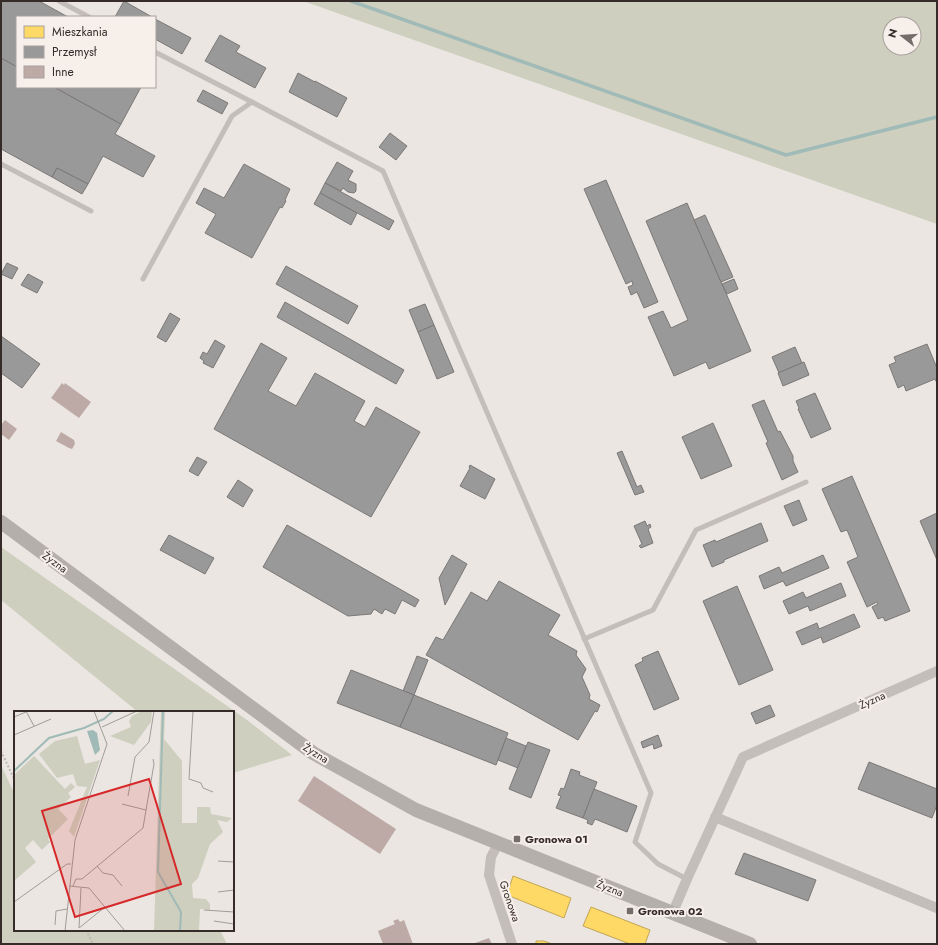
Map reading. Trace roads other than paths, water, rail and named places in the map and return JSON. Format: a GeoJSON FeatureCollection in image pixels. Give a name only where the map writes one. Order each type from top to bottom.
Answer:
{"type":"FeatureCollection","features":[{"type":"Feature","properties":{"kind":"street","name":"Żyzna"},"geometry":{"type":"LineString","coordinates":[[1,522],[313,753],[416,810],[750,944]]}},
{"type":"Feature","properties":{"kind":"street","name":"Żyzna"},"geometry":{"type":"LineString","coordinates":[[673,912],[743,757],[937,671]]}},
{"type":"Feature","properties":{"kind":"street"},"geometry":{"type":"LineString","coordinates":[[715,817],[937,908]]}},
{"type":"Feature","properties":{"kind":"street","name":"Gronowa"},"geometry":{"type":"LineString","coordinates":[[498,844],[491,857],[489,876],[512,944]]}},
{"type":"Feature","properties":{"kind":"lane"},"geometry":{"type":"LineString","coordinates":[[59,1],[87,16]]}},
{"type":"Feature","properties":{"kind":"lane"},"geometry":{"type":"LineString","coordinates":[[156,53],[383,171],[651,793],[635,842],[658,864],[687,879]]}},
{"type":"Feature","properties":{"kind":"lane"},"geometry":{"type":"LineString","coordinates":[[143,278],[232,116],[252,102]]}},
{"type":"Feature","properties":{"kind":"lane"},"geometry":{"type":"LineString","coordinates":[[1,164],[91,211]]}},
{"type":"Feature","properties":{"kind":"lane"},"geometry":{"type":"LineString","coordinates":[[584,639],[653,610],[696,530],[806,482]]}},
{"type":"Feature","properties":{"kind":"waterway"},"geometry":{"type":"LineString","coordinates":[[351,1],[786,155],[937,117]]}},
{"type":"Feature","properties":{"kind":"place","name":"Gronowa 01"},"geometry":{"type":"Point","coordinates":[517,839]}},
{"type":"Feature","properties":{"kind":"place","name":"Gronowa 02"},"geometry":{"type":"Point","coordinates":[630,911]}}]}
